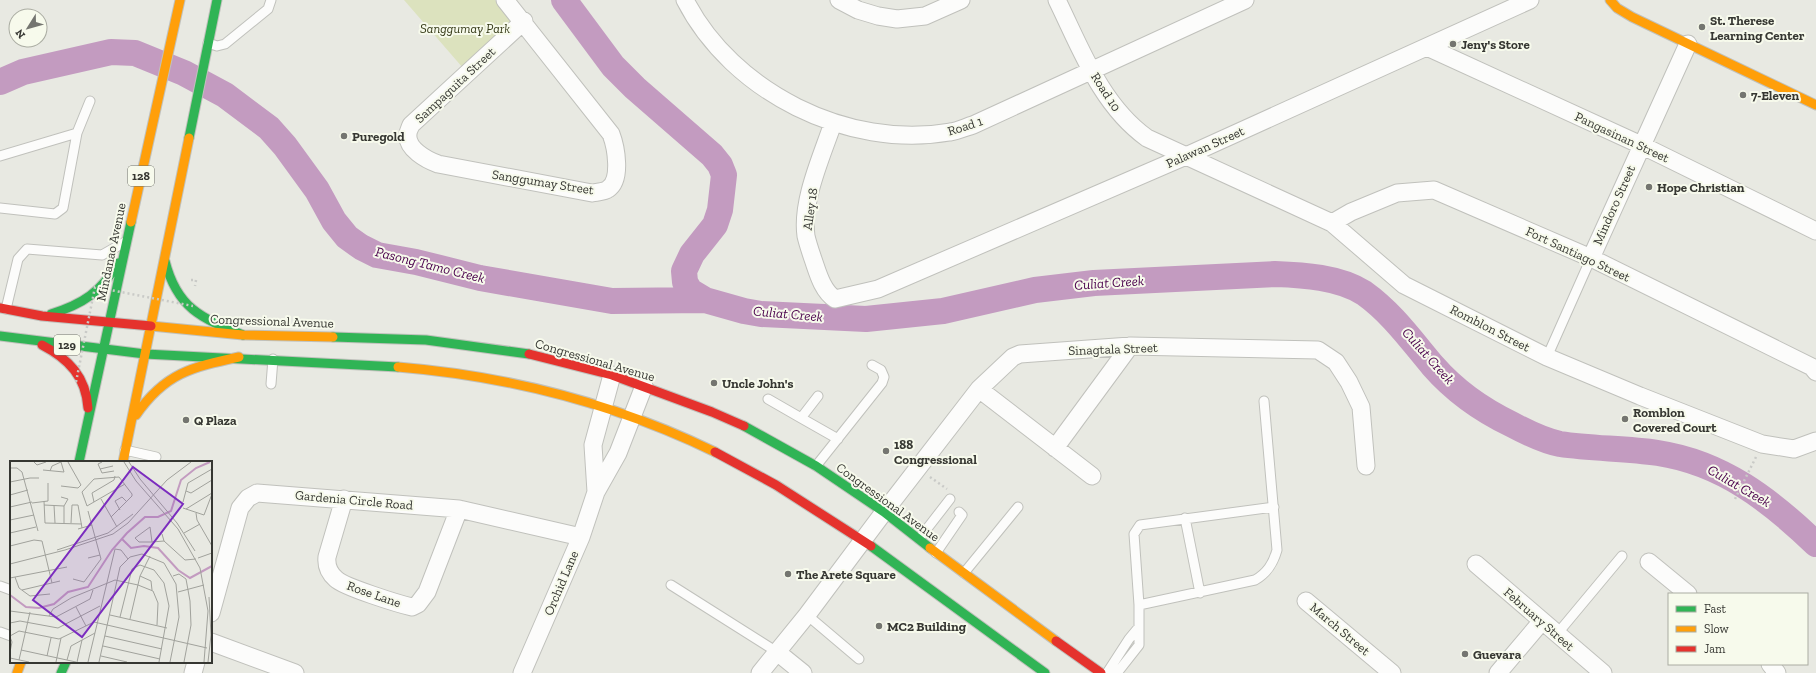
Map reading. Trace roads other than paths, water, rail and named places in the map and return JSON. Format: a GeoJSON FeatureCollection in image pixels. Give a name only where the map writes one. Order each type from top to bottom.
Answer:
{"type":"FeatureCollection","features":[{"type":"Feature","properties":{"kind":"main road","name":"Mindanao Avenue"},"geometry":{"type":"LineString","coordinates":[[79,461],[180,0]]}},
{"type":"Feature","properties":{"kind":"main road"},"geometry":{"type":"LineString","coordinates":[[122,461],[165,259],[191,121],[217,0]]}},
{"type":"Feature","properties":{"kind":"main road"},"geometry":{"type":"LineString","coordinates":[[1610,0],[1624,13],[1816,106]]}},
{"type":"Feature","properties":{"kind":"main road"},"geometry":{"type":"LineString","coordinates":[[42,316],[71,308],[94,294],[110,276],[126,246]]}},
{"type":"Feature","properties":{"kind":"main road"},"geometry":{"type":"LineString","coordinates":[[165,259],[168,276],[173,287],[188,307],[207,321],[243,335]]}},
{"type":"Feature","properties":{"kind":"main road","name":"Congressional Avenue"},"geometry":{"type":"LineString","coordinates":[[3,308],[42,316],[243,335],[426,340],[521,352],[644,386],[749,428],[816,466],[884,512],[936,553],[1101,673]]}},
{"type":"Feature","properties":{"kind":"main road","name":"129"},"geometry":{"type":"LineString","coordinates":[[0,336],[145,354],[239,357],[433,370],[518,385],[604,407],[632,416],[678,434],[738,463],[802,499],[863,540],[1045,673]]}},
{"type":"Feature","properties":{"kind":"main road"},"geometry":{"type":"LineString","coordinates":[[30,340],[61,356],[78,372],[86,393],[87,425]]}},
{"type":"Feature","properties":{"kind":"main road"},"geometry":{"type":"LineString","coordinates":[[130,424],[151,393],[170,377],[196,367],[239,357]]}},
{"type":"Feature","properties":{"kind":"main road"},"geometry":{"type":"LineString","coordinates":[[17,673],[22,663]]}},
{"type":"Feature","properties":{"kind":"main road"},"geometry":{"type":"LineString","coordinates":[[61,673],[66,663]]}},
{"type":"Feature","properties":{"kind":"street","name":"Sanggumay Street"},"geometry":{"type":"LineString","coordinates":[[408,134],[409,142],[417,152],[428,160],[438,164],[592,193],[609,189],[615,178],[617,156],[611,134],[524,21],[506,0]]}},
{"type":"Feature","properties":{"kind":"street","name":"Road 1"},"geometry":{"type":"LineString","coordinates":[[685,0],[704,30],[725,55],[749,77],[775,96],[803,111],[833,123],[862,130],[892,134],[921,135],[951,132],[988,118],[1245,0]]}},
{"type":"Feature","properties":{"kind":"street"},"geometry":{"type":"LineString","coordinates":[[840,0],[858,10],[878,16],[897,19],[925,16],[960,0]]}},
{"type":"Feature","properties":{"kind":"street","name":"Road 10"},"geometry":{"type":"LineString","coordinates":[[1057,0],[1092,70],[1115,108],[1136,130],[1147,138],[1186,156]]}},
{"type":"Feature","properties":{"kind":"street","name":"Palawan Street"},"geometry":{"type":"LineString","coordinates":[[878,289],[1186,156],[1530,0]]}},
{"type":"Feature","properties":{"kind":"street","name":"Sampaguita Street"},"geometry":{"type":"LineString","coordinates":[[408,134],[411,125],[524,21]]}},
{"type":"Feature","properties":{"kind":"street","name":"Mindoro Street"},"geometry":{"type":"LineString","coordinates":[[1591,258],[1688,44]]}},
{"type":"Feature","properties":{"kind":"street","name":"Pangasinan Street"},"geometry":{"type":"LineString","coordinates":[[1427,47],[1642,145],[1816,231]]}},
{"type":"Feature","properties":{"kind":"street","name":"Alley 18"},"geometry":{"type":"LineString","coordinates":[[833,123],[809,195],[806,214],[806,236],[817,272],[824,287],[835,299],[878,289]]}},
{"type":"Feature","properties":{"kind":"street","name":"Romblon Street"},"geometry":{"type":"LineString","coordinates":[[1186,156],[1332,223],[1404,285],[1547,357],[1640,396],[1762,444],[1794,449],[1816,441]]}},
{"type":"Feature","properties":{"kind":"street","name":"Fort Santiago Street"},"geometry":{"type":"LineString","coordinates":[[1332,223],[1350,212],[1396,193],[1434,190],[1591,258],[1812,367],[1816,372]]}},
{"type":"Feature","properties":{"kind":"street"},"geometry":{"type":"LineString","coordinates":[[1055,448],[1130,346]]}},
{"type":"Feature","properties":{"kind":"street","name":"Sinagtala Street"},"geometry":{"type":"LineString","coordinates":[[760,673],[980,389],[1013,357],[1020,354],[1130,346],[1318,350],[1336,362],[1349,382],[1361,407],[1366,466]]}},
{"type":"Feature","properties":{"kind":"street","name":"Orchid Lane"},"geometry":{"type":"LineString","coordinates":[[596,492],[593,446],[612,376]]}},
{"type":"Feature","properties":{"kind":"street","name":"Orchid Lane"},"geometry":{"type":"LineString","coordinates":[[522,673],[580,537],[596,492],[618,453],[644,386]]}},
{"type":"Feature","properties":{"kind":"street"},"geometry":{"type":"LineString","coordinates":[[980,389],[1092,476]]}},
{"type":"Feature","properties":{"kind":"street","name":"Gardenia Circle Road"},"geometry":{"type":"LineString","coordinates":[[212,609],[240,508],[248,498],[257,493],[459,509],[580,537]]}},
{"type":"Feature","properties":{"kind":"street","name":"Rose Lane"},"geometry":{"type":"LineString","coordinates":[[344,499],[327,557],[326,566],[330,573],[341,583],[412,607],[418,604],[427,592],[459,509]]}},
{"type":"Feature","properties":{"kind":"street"},"geometry":{"type":"LineString","coordinates":[[1649,562],[1687,593]]}},
{"type":"Feature","properties":{"kind":"street","name":"February Street"},"geometry":{"type":"LineString","coordinates":[[1476,564],[1603,673]]}},
{"type":"Feature","properties":{"kind":"street","name":"March Street"},"geometry":{"type":"LineString","coordinates":[[1306,601],[1392,673]]}},
{"type":"Feature","properties":{"kind":"street"},"geometry":{"type":"LineString","coordinates":[[1498,673],[1542,621]]}},
{"type":"Feature","properties":{"kind":"street"},"geometry":{"type":"LineString","coordinates":[[212,642],[295,673]]}},
{"type":"Feature","properties":{"kind":"street"},"geometry":{"type":"LineString","coordinates":[[777,652],[804,673]]}},
{"type":"Feature","properties":{"kind":"street"},"geometry":{"type":"LineString","coordinates":[[193,673],[196,663]]}},
{"type":"Feature","properties":{"kind":"street"},"geometry":{"type":"LineString","coordinates":[[1771,665],[1777,673]]}},
{"type":"Feature","properties":{"kind":"lane"},"geometry":{"type":"LineString","coordinates":[[208,43],[217,46],[224,44],[268,9],[271,0]]}},
{"type":"Feature","properties":{"kind":"lane"},"geometry":{"type":"LineString","coordinates":[[0,208],[55,214],[60,212],[63,208],[77,133],[90,101]]}},
{"type":"Feature","properties":{"kind":"lane"},"geometry":{"type":"LineString","coordinates":[[0,156],[77,133]]}},
{"type":"Feature","properties":{"kind":"lane"},"geometry":{"type":"LineString","coordinates":[[3,308],[18,258],[27,249],[102,255],[126,246]]}},
{"type":"Feature","properties":{"kind":"lane"},"geometry":{"type":"LineString","coordinates":[[1547,357],[1591,258]]}},
{"type":"Feature","properties":{"kind":"lane"},"geometry":{"type":"LineString","coordinates":[[271,384],[273,359]]}},
{"type":"Feature","properties":{"kind":"lane"},"geometry":{"type":"LineString","coordinates":[[816,466],[882,383],[884,377],[881,370],[872,365]]}},
{"type":"Feature","properties":{"kind":"lane"},"geometry":{"type":"LineString","coordinates":[[801,418],[818,396]]}},
{"type":"Feature","properties":{"kind":"lane"},"geometry":{"type":"LineString","coordinates":[[768,400],[838,439]]}},
{"type":"Feature","properties":{"kind":"lane"},"geometry":{"type":"LineString","coordinates":[[1139,605],[1255,580],[1270,568],[1277,550],[1264,401]]}},
{"type":"Feature","properties":{"kind":"lane"},"geometry":{"type":"LineString","coordinates":[[125,450],[156,458]]}},
{"type":"Feature","properties":{"kind":"lane"},"geometry":{"type":"LineString","coordinates":[[918,539],[951,495]]}},
{"type":"Feature","properties":{"kind":"lane"},"geometry":{"type":"LineString","coordinates":[[964,573],[1018,507]]}},
{"type":"Feature","properties":{"kind":"lane"},"geometry":{"type":"LineString","coordinates":[[1117,673],[1140,645],[1134,534],[1140,524],[1274,507]]}},
{"type":"Feature","properties":{"kind":"lane"},"geometry":{"type":"LineString","coordinates":[[936,553],[962,515],[959,512]]}},
{"type":"Feature","properties":{"kind":"lane"},"geometry":{"type":"LineString","coordinates":[[1185,518],[1200,593]]}},
{"type":"Feature","properties":{"kind":"lane"},"geometry":{"type":"LineString","coordinates":[[1557,634],[1622,556]]}},
{"type":"Feature","properties":{"kind":"lane"},"geometry":{"type":"LineString","coordinates":[[671,585],[777,652]]}},
{"type":"Feature","properties":{"kind":"lane"},"geometry":{"type":"LineString","coordinates":[[0,586],[10,590]]}},
{"type":"Feature","properties":{"kind":"lane"},"geometry":{"type":"LineString","coordinates":[[807,614],[859,658]]}},
{"type":"Feature","properties":{"kind":"lane"},"geometry":{"type":"LineString","coordinates":[[1107,673],[1128,639],[1139,627]]}},
{"type":"Feature","properties":{"kind":"lane"},"geometry":{"type":"LineString","coordinates":[[0,632],[10,636]]}},
{"type":"Feature","properties":{"kind":"waterway","name":"Culiat Creek"},"geometry":{"type":"LineString","coordinates":[[564,0],[613,66],[635,88],[712,155],[720,165],[724,175],[720,210],[715,225],[692,254],[684,271],[685,282],[690,291],[705,300],[744,311],[761,314],[866,319],[943,311],[1035,290],[1094,283],[1275,274],[1309,276],[1332,280],[1343,283],[1364,293],[1384,309],[1441,375],[1469,399],[1500,418],[1535,436],[1554,443],[1572,446],[1658,453],[1682,458],[1704,465],[1744,486],[1763,499],[1816,544]]}},
{"type":"Feature","properties":{"kind":"waterway","name":"Pasong Tamo Creek"},"geometry":{"type":"LineString","coordinates":[[0,82],[23,72],[111,52],[135,53],[184,73],[225,95],[269,128],[285,146],[317,190],[334,221],[347,237],[361,247],[377,255],[416,262],[480,278],[612,301],[705,300]]}},
{"type":"Feature","properties":{"kind":"place","name":"St. Therese Learning Center"},"geometry":{"type":"Point","coordinates":[1702,27]}},
{"type":"Feature","properties":{"kind":"place","name":"Jeny's Store"},"geometry":{"type":"Point","coordinates":[1453,44]}},
{"type":"Feature","properties":{"kind":"place","name":"7-Eleven"},"geometry":{"type":"Point","coordinates":[1743,95]}},
{"type":"Feature","properties":{"kind":"place","name":"Puregold"},"geometry":{"type":"Point","coordinates":[344,136]}},
{"type":"Feature","properties":{"kind":"place","name":"Hope Christian"},"geometry":{"type":"Point","coordinates":[1649,187]}},
{"type":"Feature","properties":{"kind":"place","name":"Uncle John's"},"geometry":{"type":"Point","coordinates":[714,383]}},
{"type":"Feature","properties":{"kind":"place","name":"Romblon Covered Court"},"geometry":{"type":"Point","coordinates":[1625,419]}},
{"type":"Feature","properties":{"kind":"place","name":"Q Plaza"},"geometry":{"type":"Point","coordinates":[186,420]}},
{"type":"Feature","properties":{"kind":"place","name":"188 Congressional"},"geometry":{"type":"Point","coordinates":[886,451]}},
{"type":"Feature","properties":{"kind":"place","name":"The Arete Square"},"geometry":{"type":"Point","coordinates":[788,574]}},
{"type":"Feature","properties":{"kind":"place","name":"MC2 Building"},"geometry":{"type":"Point","coordinates":[879,626]}},
{"type":"Feature","properties":{"kind":"place","name":"Guevara"},"geometry":{"type":"Point","coordinates":[1465,654]}},
{"type":"Feature","properties":{"kind":"park label","name":"Sanggumay Park"},"geometry":{"type":"Point","coordinates":[465,28]}}]}
